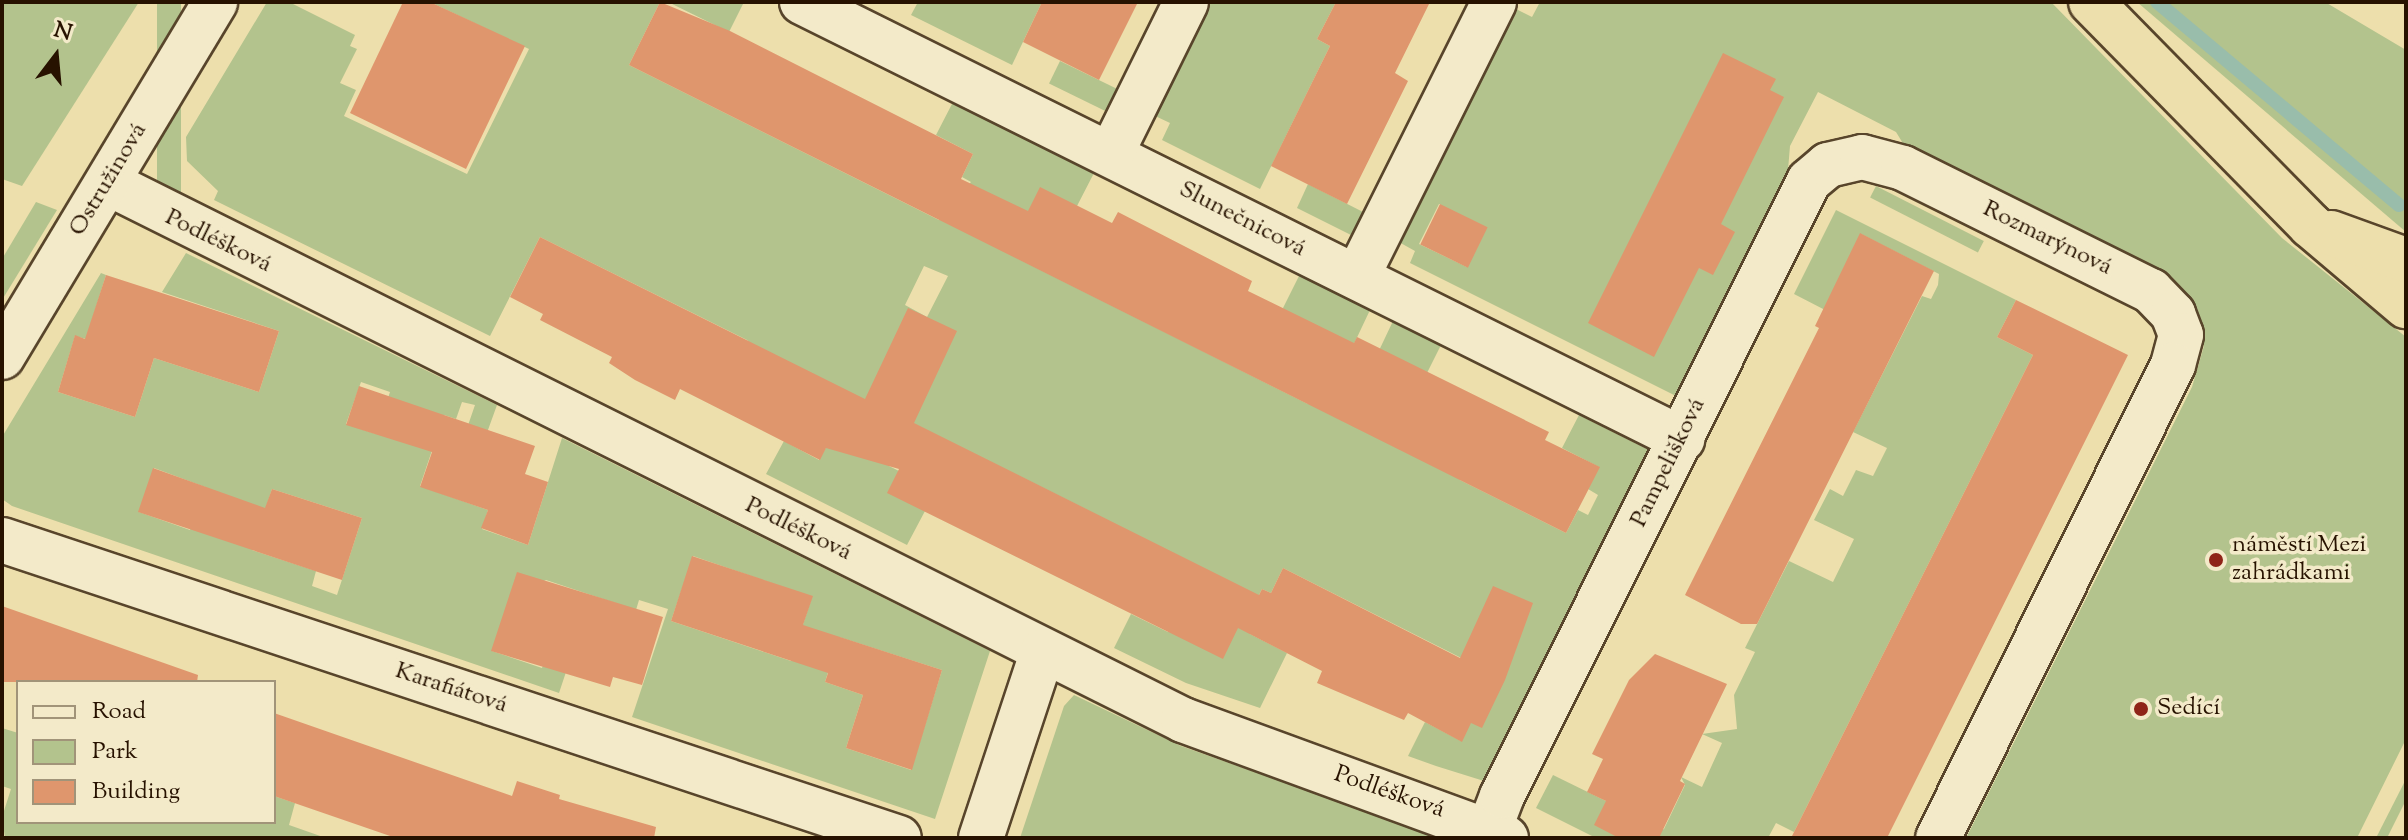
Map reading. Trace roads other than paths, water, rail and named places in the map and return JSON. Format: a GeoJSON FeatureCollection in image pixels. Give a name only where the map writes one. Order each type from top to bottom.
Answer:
{"type":"FeatureCollection","features":[{"type":"Feature","properties":{"kind":"highway"},"geometry":{"type":"LineString","coordinates":[[2091,2],[2310,225],[2406,306]]}},
{"type":"Feature","properties":{"kind":"highway"},"geometry":{"type":"LineString","coordinates":[[2310,225],[2406,260]]}},
{"type":"Feature","properties":{"kind":"street","name":"Ostružinová"},"geometry":{"type":"LineString","coordinates":[[2,357],[215,2]]}},
{"type":"Feature","properties":{"kind":"street","name":"Slunečnicová"},"geometry":{"type":"LineString","coordinates":[[802,2],[868,17],[1111,154],[1682,439]]}},
{"type":"Feature","properties":{"kind":"street"},"geometry":{"type":"LineString","coordinates":[[1111,154],[1186,2]]}},
{"type":"Feature","properties":{"kind":"street"},"geometry":{"type":"LineString","coordinates":[[1357,277],[1494,2]]}},
{"type":"Feature","properties":{"kind":"street","name":"Pampelišková"},"geometry":{"type":"LineString","coordinates":[[1494,835],[1682,439],[1809,181],[1828,165],[1848,158],[1872,158],[1903,168]]}},
{"type":"Feature","properties":{"kind":"street","name":"Rozmarýnová"},"geometry":{"type":"LineString","coordinates":[[1903,168],[2151,291],[2181,335],[2173,365],[1938,838]]}},
{"type":"Feature","properties":{"kind":"street","name":"Podléšková"},"geometry":{"type":"LineString","coordinates":[[108,183],[1183,720],[1494,835]]}},
{"type":"Feature","properties":{"kind":"street","name":"Karafiátová"},"geometry":{"type":"LineString","coordinates":[[2,540],[899,838]]}},
{"type":"Feature","properties":{"kind":"street"},"geometry":{"type":"LineString","coordinates":[[981,838],[1043,651]]}},
{"type":"Feature","properties":{"kind":"waterway"},"geometry":{"type":"LineString","coordinates":[[2157,2],[2399,205]]}},
{"type":"Feature","properties":{"kind":"place","name":"náměstí Mezi zahrádkami"},"geometry":{"type":"Point","coordinates":[2216,560]}},
{"type":"Feature","properties":{"kind":"place","name":"Sedící"},"geometry":{"type":"Point","coordinates":[2141,709]}}]}
